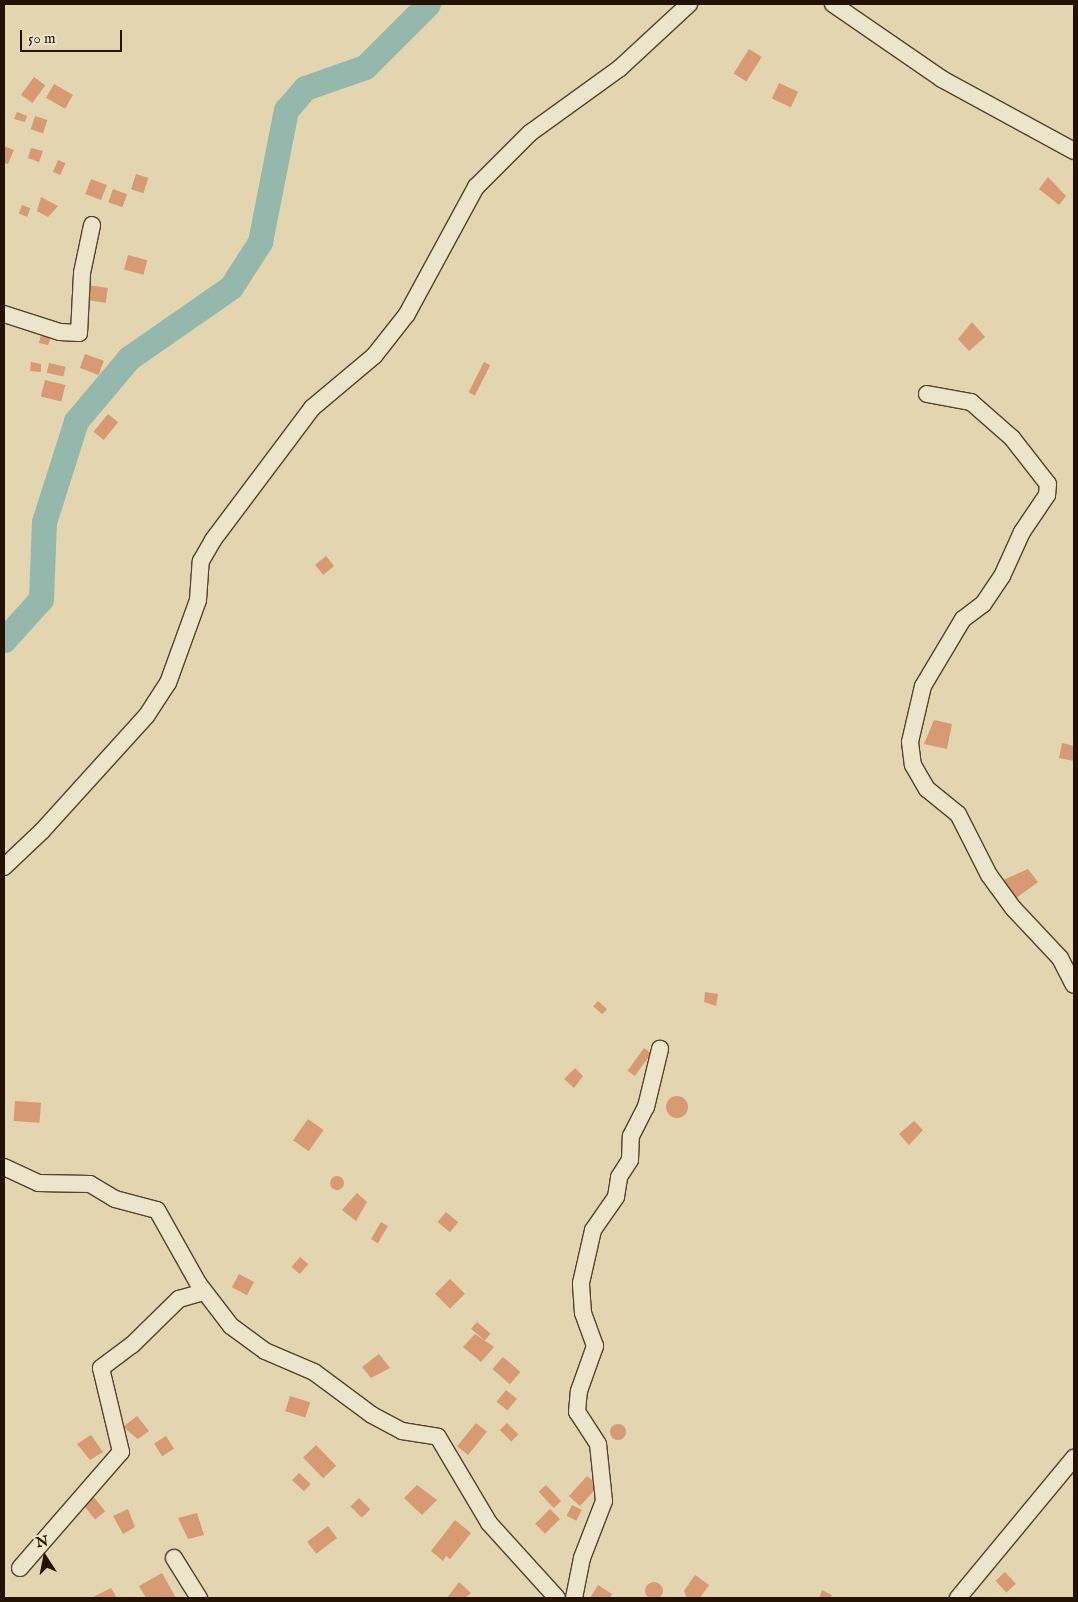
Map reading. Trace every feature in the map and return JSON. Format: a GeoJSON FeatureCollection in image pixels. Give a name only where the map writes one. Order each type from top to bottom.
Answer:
{"type":"FeatureCollection","features":[{"type":"Feature","properties":{"kind":"street"},"geometry":{"type":"LineString","coordinates":[[4,867],[42,831],[147,715],[168,683],[198,600],[201,561],[213,540],[312,408],[374,356],[407,314],[476,187],[530,133],[620,68],[689,4]]}},
{"type":"Feature","properties":{"kind":"street"},"geometry":{"type":"LineString","coordinates":[[833,4],[942,79],[1074,151]]}},
{"type":"Feature","properties":{"kind":"street"},"geometry":{"type":"LineString","coordinates":[[4,314],[60,332],[79,333],[82,273],[92,225]]}},
{"type":"Feature","properties":{"kind":"street"},"geometry":{"type":"LineString","coordinates":[[928,394],[971,402],[1012,438],[1048,484],[1046,495],[1022,532],[1002,576],[983,604],[962,619],[923,686],[910,742],[918,773],[927,789],[958,814],[989,875],[1013,908],[1060,958],[1074,985]]}},
{"type":"Feature","properties":{"kind":"street"},"geometry":{"type":"LineString","coordinates":[[574,1598],[582,1558],[604,1500],[598,1444],[577,1412],[579,1391],[595,1346],[583,1313],[581,1283],[593,1230],[616,1196],[619,1177],[630,1160],[631,1136],[646,1107],[660,1049]]}},
{"type":"Feature","properties":{"kind":"street"},"geometry":{"type":"LineString","coordinates":[[4,1167],[38,1182],[90,1184],[115,1198],[157,1210],[204,1292],[231,1326],[265,1351],[314,1372],[372,1415],[402,1431],[438,1437],[489,1523],[557,1598]]}},
{"type":"Feature","properties":{"kind":"street"},"geometry":{"type":"LineString","coordinates":[[20,1568],[122,1452],[101,1368],[132,1345],[179,1299],[204,1292]]}},
{"type":"Feature","properties":{"kind":"street"},"geometry":{"type":"LineString","coordinates":[[958,1598],[1074,1458]]}},
{"type":"Feature","properties":{"kind":"street"},"geometry":{"type":"LineString","coordinates":[[174,1558],[199,1598]]}},
{"type":"Feature","properties":{"kind":"building"},"geometry":{"type":"Polygon","coordinates":[[[749,49],[762,57],[746,82],[734,74],[749,49]]]}},
{"type":"Feature","properties":{"kind":"building"},"geometry":{"type":"Polygon","coordinates":[[[34,77],[45,85],[32,103],[21,95],[34,77]]]}},
{"type":"Feature","properties":{"kind":"building"},"geometry":{"type":"Polygon","coordinates":[[[779,83],[798,92],[791,107],[772,98],[779,83]]]}},
{"type":"Feature","properties":{"kind":"building"},"geometry":{"type":"Polygon","coordinates":[[[54,84],[73,95],[65,109],[46,98],[54,84]]]}},
{"type":"Feature","properties":{"kind":"building"},"geometry":{"type":"Polygon","coordinates":[[[17,112],[27,116],[25,122],[14,119],[17,112]]]}},
{"type":"Feature","properties":{"kind":"building"},"geometry":{"type":"Polygon","coordinates":[[[35,116],[47,120],[43,133],[31,129],[35,116]]]}},
{"type":"Feature","properties":{"kind":"building"},"geometry":{"type":"Polygon","coordinates":[[[4,146],[14,150],[8,164],[4,163],[4,146]]]}},
{"type":"Feature","properties":{"kind":"building"},"geometry":{"type":"Polygon","coordinates":[[[31,148],[43,151],[39,162],[28,158],[31,148]]]}},
{"type":"Feature","properties":{"kind":"building"},"geometry":{"type":"Polygon","coordinates":[[[58,160],[65,163],[60,175],[53,172],[58,160]]]}},
{"type":"Feature","properties":{"kind":"building"},"geometry":{"type":"Polygon","coordinates":[[[136,174],[148,178],[143,193],[131,189],[136,174]]]}},
{"type":"Feature","properties":{"kind":"building"},"geometry":{"type":"Polygon","coordinates":[[[1048,177],[1066,196],[1059,205],[1039,189],[1048,177]]]}},
{"type":"Feature","properties":{"kind":"building"},"geometry":{"type":"Polygon","coordinates":[[[91,179],[107,185],[101,200],[85,194],[91,179]]]}},
{"type":"Feature","properties":{"kind":"building"},"geometry":{"type":"Polygon","coordinates":[[[113,189],[127,194],[122,207],[108,202],[113,189]]]}},
{"type":"Feature","properties":{"kind":"building"},"geometry":{"type":"Polygon","coordinates":[[[41,197],[58,206],[48,217],[37,211],[41,197]]]}},
{"type":"Feature","properties":{"kind":"building"},"geometry":{"type":"Polygon","coordinates":[[[22,205],[30,208],[27,217],[19,213],[22,205]]]}},
{"type":"Feature","properties":{"kind":"building"},"geometry":{"type":"Polygon","coordinates":[[[128,255],[147,260],[143,275],[124,269],[128,255]]]}},
{"type":"Feature","properties":{"kind":"building"},"geometry":{"type":"Polygon","coordinates":[[[87,285],[108,288],[106,303],[85,300],[87,285]]]}},
{"type":"Feature","properties":{"kind":"building"},"geometry":{"type":"Polygon","coordinates":[[[972,322],[985,337],[969,351],[958,339],[972,322]]]}},
{"type":"Feature","properties":{"kind":"building"},"geometry":{"type":"Polygon","coordinates":[[[41,335],[51,338],[48,345],[39,343],[41,335]]]}},
{"type":"Feature","properties":{"kind":"building"},"geometry":{"type":"Polygon","coordinates":[[[85,354],[104,361],[99,375],[80,368],[85,354]]]}},
{"type":"Feature","properties":{"kind":"building"},"geometry":{"type":"Polygon","coordinates":[[[31,362],[41,364],[41,372],[30,371],[31,362]]]}},
{"type":"Feature","properties":{"kind":"building"},"geometry":{"type":"Polygon","coordinates":[[[484,362],[490,365],[475,395],[469,392],[484,362]]]}},
{"type":"Feature","properties":{"kind":"building"},"geometry":{"type":"Polygon","coordinates":[[[49,363],[66,367],[63,377],[47,373],[49,363]]]}},
{"type":"Feature","properties":{"kind":"building"},"geometry":{"type":"Polygon","coordinates":[[[45,380],[65,385],[61,402],[41,396],[45,380]]]}},
{"type":"Feature","properties":{"kind":"building"},"geometry":{"type":"Polygon","coordinates":[[[108,414],[118,422],[104,440],[94,432],[108,414]]]}},
{"type":"Feature","properties":{"kind":"building"},"geometry":{"type":"Polygon","coordinates":[[[326,556],[334,566],[323,575],[315,565],[326,556]]]}},
{"type":"Feature","properties":{"kind":"building"},"geometry":{"type":"Polygon","coordinates":[[[934,720],[952,724],[947,749],[924,744],[934,720]]]}},
{"type":"Feature","properties":{"kind":"building"},"geometry":{"type":"Polygon","coordinates":[[[1062,743],[1074,746],[1074,761],[1059,758],[1062,743]]]}},
{"type":"Feature","properties":{"kind":"building"},"geometry":{"type":"Polygon","coordinates":[[[1028,869],[1038,882],[1015,899],[1001,881],[1028,869]]]}},
{"type":"Feature","properties":{"kind":"building"},"geometry":{"type":"Polygon","coordinates":[[[705,992],[718,994],[716,1006],[704,1002],[705,992]]]}},
{"type":"Feature","properties":{"kind":"building"},"geometry":{"type":"Polygon","coordinates":[[[598,1001],[607,1009],[602,1014],[593,1006],[598,1001]]]}},
{"type":"Feature","properties":{"kind":"building"},"geometry":{"type":"Polygon","coordinates":[[[644,1048],[651,1053],[635,1076],[628,1071],[644,1048]]]}},
{"type":"Feature","properties":{"kind":"building"},"geometry":{"type":"Polygon","coordinates":[[[575,1068],[583,1076],[574,1088],[564,1079],[575,1068]]]}},
{"type":"Feature","properties":{"kind":"building"},"geometry":{"type":"Polygon","coordinates":[[[677,1096],[685,1099],[688,1107],[685,1115],[677,1118],[669,1115],[666,1107],[669,1099],[677,1096]]]}},
{"type":"Feature","properties":{"kind":"building"},"geometry":{"type":"Polygon","coordinates":[[[15,1101],[41,1103],[40,1123],[14,1121],[15,1101]]]}},
{"type":"Feature","properties":{"kind":"building"},"geometry":{"type":"Polygon","coordinates":[[[308,1119],[324,1130],[309,1151],[293,1140],[308,1119]]]}},
{"type":"Feature","properties":{"kind":"building"},"geometry":{"type":"Polygon","coordinates":[[[914,1121],[923,1130],[909,1145],[899,1134],[914,1121]]]}},
{"type":"Feature","properties":{"kind":"building"},"geometry":{"type":"Polygon","coordinates":[[[334,1176],[340,1176],[344,1183],[340,1190],[334,1190],[330,1186],[330,1180],[334,1176]]]}},
{"type":"Feature","properties":{"kind":"building"},"geometry":{"type":"Polygon","coordinates":[[[357,1193],[367,1202],[356,1221],[342,1210],[357,1193]]]}},
{"type":"Feature","properties":{"kind":"building"},"geometry":{"type":"Polygon","coordinates":[[[446,1212],[458,1222],[450,1232],[438,1222],[446,1212]]]}},
{"type":"Feature","properties":{"kind":"building"},"geometry":{"type":"Polygon","coordinates":[[[381,1222],[388,1226],[378,1243],[371,1239],[381,1222]]]}},
{"type":"Feature","properties":{"kind":"building"},"geometry":{"type":"Polygon","coordinates":[[[300,1257],[308,1264],[300,1274],[291,1267],[300,1257]]]}},
{"type":"Feature","properties":{"kind":"building"},"geometry":{"type":"Polygon","coordinates":[[[239,1274],[254,1282],[247,1295],[232,1287],[239,1274]]]}},
{"type":"Feature","properties":{"kind":"building"},"geometry":{"type":"Polygon","coordinates":[[[450,1279],[465,1294],[450,1309],[435,1294],[450,1279]]]}},
{"type":"Feature","properties":{"kind":"building"},"geometry":{"type":"Polygon","coordinates":[[[477,1322],[491,1334],[485,1341],[471,1329],[477,1322]]]}},
{"type":"Feature","properties":{"kind":"building"},"geometry":{"type":"Polygon","coordinates":[[[475,1334],[494,1347],[481,1362],[463,1347],[475,1334]]]}},
{"type":"Feature","properties":{"kind":"building"},"geometry":{"type":"Polygon","coordinates":[[[379,1354],[390,1368],[371,1378],[362,1367],[379,1354]]]}},
{"type":"Feature","properties":{"kind":"building"},"geometry":{"type":"Polygon","coordinates":[[[503,1357],[520,1372],[510,1384],[493,1369],[503,1357]]]}},
{"type":"Feature","properties":{"kind":"building"},"geometry":{"type":"Polygon","coordinates":[[[506,1390],[517,1399],[507,1410],[497,1402],[506,1390]]]}},
{"type":"Feature","properties":{"kind":"building"},"geometry":{"type":"Polygon","coordinates":[[[290,1396],[310,1402],[305,1417],[285,1411],[290,1396]]]}},
{"type":"Feature","properties":{"kind":"building"},"geometry":{"type":"Polygon","coordinates":[[[137,1416],[149,1431],[138,1439],[123,1427],[137,1416]]]}},
{"type":"Feature","properties":{"kind":"building"},"geometry":{"type":"Polygon","coordinates":[[[476,1423],[487,1432],[468,1455],[457,1446],[476,1423]]]}},
{"type":"Feature","properties":{"kind":"building"},"geometry":{"type":"Polygon","coordinates":[[[507,1423],[518,1434],[511,1441],[500,1430],[507,1423]]]}},
{"type":"Feature","properties":{"kind":"building"},"geometry":{"type":"Polygon","coordinates":[[[615,1424],[621,1424],[626,1429],[624,1438],[615,1440],[610,1435],[610,1429],[615,1424]]]}},
{"type":"Feature","properties":{"kind":"building"},"geometry":{"type":"Polygon","coordinates":[[[91,1435],[103,1452],[90,1460],[77,1444],[91,1435]]]}},
{"type":"Feature","properties":{"kind":"building"},"geometry":{"type":"Polygon","coordinates":[[[166,1436],[174,1449],[162,1456],[154,1443],[166,1436]]]}},
{"type":"Feature","properties":{"kind":"building"},"geometry":{"type":"Polygon","coordinates":[[[316,1445],[336,1466],[323,1478],[303,1458],[316,1445]]]}},
{"type":"Feature","properties":{"kind":"building"},"geometry":{"type":"Polygon","coordinates":[[[299,1473],[311,1484],[304,1491],[292,1480],[299,1473]]]}},
{"type":"Feature","properties":{"kind":"building"},"geometry":{"type":"Polygon","coordinates":[[[587,1476],[598,1486],[580,1506],[569,1496],[587,1476]]]}},
{"type":"Feature","properties":{"kind":"building"},"geometry":{"type":"Polygon","coordinates":[[[417,1485],[437,1500],[422,1515],[404,1498],[417,1485]]]}},
{"type":"Feature","properties":{"kind":"building"},"geometry":{"type":"Polygon","coordinates":[[[546,1485],[561,1501],[554,1508],[539,1492],[546,1485]]]}},
{"type":"Feature","properties":{"kind":"building"},"geometry":{"type":"Polygon","coordinates":[[[92,1495],[105,1511],[95,1520],[82,1503],[92,1495]]]}},
{"type":"Feature","properties":{"kind":"building"},"geometry":{"type":"Polygon","coordinates":[[[359,1498],[370,1509],[362,1518],[351,1506],[359,1498]]]}},
{"type":"Feature","properties":{"kind":"building"},"geometry":{"type":"Polygon","coordinates":[[[572,1505],[582,1510],[576,1521],[567,1516],[572,1505]]]}},
{"type":"Feature","properties":{"kind":"building"},"geometry":{"type":"Polygon","coordinates":[[[128,1509],[135,1527],[123,1534],[113,1516],[128,1509]]]}},
{"type":"Feature","properties":{"kind":"building"},"geometry":{"type":"Polygon","coordinates":[[[550,1509],[560,1519],[545,1534],[535,1524],[550,1509]]]}},
{"type":"Feature","properties":{"kind":"building"},"geometry":{"type":"Polygon","coordinates":[[[197,1513],[204,1535],[188,1539],[178,1518],[197,1513]]]}},
{"type":"Feature","properties":{"kind":"building"},"geometry":{"type":"Polygon","coordinates":[[[455,1520],[471,1533],[450,1559],[446,1556],[443,1561],[431,1551],[455,1520]]]}},
{"type":"Feature","properties":{"kind":"building"},"geometry":{"type":"Polygon","coordinates":[[[328,1526],[337,1538],[316,1554],[307,1542],[328,1526]]]}},
{"type":"Feature","properties":{"kind":"building"},"geometry":{"type":"Polygon","coordinates":[[[1005,1572],[1016,1584],[1006,1593],[995,1581],[1005,1572]]]}},
{"type":"Feature","properties":{"kind":"building"},"geometry":{"type":"Polygon","coordinates":[[[162,1573],[176,1598],[146,1598],[139,1586],[162,1573]]]}},
{"type":"Feature","properties":{"kind":"building"},"geometry":{"type":"Polygon","coordinates":[[[695,1575],[709,1585],[700,1598],[687,1598],[684,1591],[695,1575]]]}},
{"type":"Feature","properties":{"kind":"building"},"geometry":{"type":"Polygon","coordinates":[[[459,1582],[471,1593],[465,1598],[447,1598],[459,1582]]]}},
{"type":"Feature","properties":{"kind":"building"},"geometry":{"type":"Polygon","coordinates":[[[654,1582],[660,1585],[663,1591],[660,1597],[654,1600],[648,1597],[645,1591],[648,1585],[654,1582]]]}},
{"type":"Feature","properties":{"kind":"building"},"geometry":{"type":"Polygon","coordinates":[[[598,1585],[612,1594],[610,1598],[590,1598],[598,1585]]]}},
{"type":"Feature","properties":{"kind":"building"},"geometry":{"type":"Polygon","coordinates":[[[111,1588],[117,1598],[91,1598],[111,1588]]]}},
{"type":"Feature","properties":{"kind":"building"},"geometry":{"type":"Polygon","coordinates":[[[822,1590],[832,1595],[830,1598],[819,1598],[822,1590]]]}},
{"type":"Feature","properties":{"kind":"waterway"},"geometry":{"type":"LineString","coordinates":[[4,640],[41,599],[44,522],[76,421],[129,358],[231,287],[260,242],[286,110],[305,88],[365,67],[428,4]]}}]}
